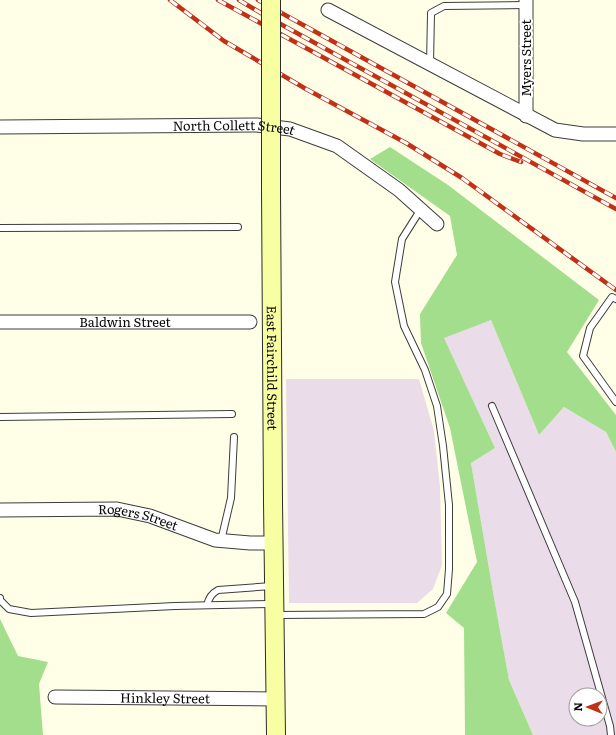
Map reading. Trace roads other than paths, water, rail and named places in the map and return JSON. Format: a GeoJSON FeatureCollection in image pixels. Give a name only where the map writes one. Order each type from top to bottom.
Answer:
{"type":"FeatureCollection","features":[{"type":"Feature","properties":{"kind":"street","name":"East Fairchild Street"},"geometry":{"type":"LineString","coordinates":[[271,0],[273,543],[276,735]]}},
{"type":"Feature","properties":{"kind":"street","name":"Myers Street"},"geometry":{"type":"LineString","coordinates":[[526,2],[526,116]]}},
{"type":"Feature","properties":{"kind":"street"},"geometry":{"type":"LineString","coordinates":[[328,10],[555,130],[583,134],[616,134]]}},
{"type":"Feature","properties":{"kind":"street","name":"North Collett Street"},"geometry":{"type":"LineString","coordinates":[[0,127],[257,125],[290,129],[337,146],[399,190],[437,224]]}},
{"type":"Feature","properties":{"kind":"street","name":"Baldwin Street"},"geometry":{"type":"LineString","coordinates":[[0,322],[250,322]]}},
{"type":"Feature","properties":{"kind":"street","name":"Rogers Street"},"geometry":{"type":"LineString","coordinates":[[0,510],[116,509],[150,516],[215,540],[273,543]]}},
{"type":"Feature","properties":{"kind":"street","name":"Hinkley Street"},"geometry":{"type":"LineString","coordinates":[[55,697],[275,699]]}},
{"type":"Feature","properties":{"kind":"lane"},"geometry":{"type":"LineString","coordinates":[[430,64],[431,13],[444,6],[526,2]]}},
{"type":"Feature","properties":{"kind":"lane"},"geometry":{"type":"LineString","coordinates":[[0,598],[0,600],[9,609],[31,613],[207,605],[274,610],[424,614],[438,607],[447,594],[449,569],[449,505],[443,446],[437,406],[425,370],[404,326],[395,282],[402,239],[421,209]]}},
{"type":"Feature","properties":{"kind":"lane"},"geometry":{"type":"LineString","coordinates":[[0,228],[238,228]]}},
{"type":"Feature","properties":{"kind":"lane"},"geometry":{"type":"LineString","coordinates":[[616,299],[612,297],[590,328],[583,356],[616,402]]}},
{"type":"Feature","properties":{"kind":"lane"},"geometry":{"type":"LineString","coordinates":[[492,406],[575,602],[610,726],[611,735]]}},
{"type":"Feature","properties":{"kind":"lane"},"geometry":{"type":"LineString","coordinates":[[0,417],[232,414]]}},
{"type":"Feature","properties":{"kind":"lane"},"geometry":{"type":"LineString","coordinates":[[221,541],[231,498],[234,437]]}},
{"type":"Feature","properties":{"kind":"lane"},"geometry":{"type":"LineString","coordinates":[[207,605],[213,592],[218,590],[274,586]]}},
{"type":"Feature","properties":{"kind":"railway"},"geometry":{"type":"LineString","coordinates":[[170,0],[224,41],[306,89],[406,143],[462,178],[616,290]]}},
{"type":"Feature","properties":{"kind":"railway"},"geometry":{"type":"LineString","coordinates":[[218,0],[500,154],[521,162]]}},
{"type":"Feature","properties":{"kind":"railway"},"geometry":{"type":"LineString","coordinates":[[239,0],[616,209]]}},
{"type":"Feature","properties":{"kind":"railway"},"geometry":{"type":"LineString","coordinates":[[258,0],[616,198]]}}]}
